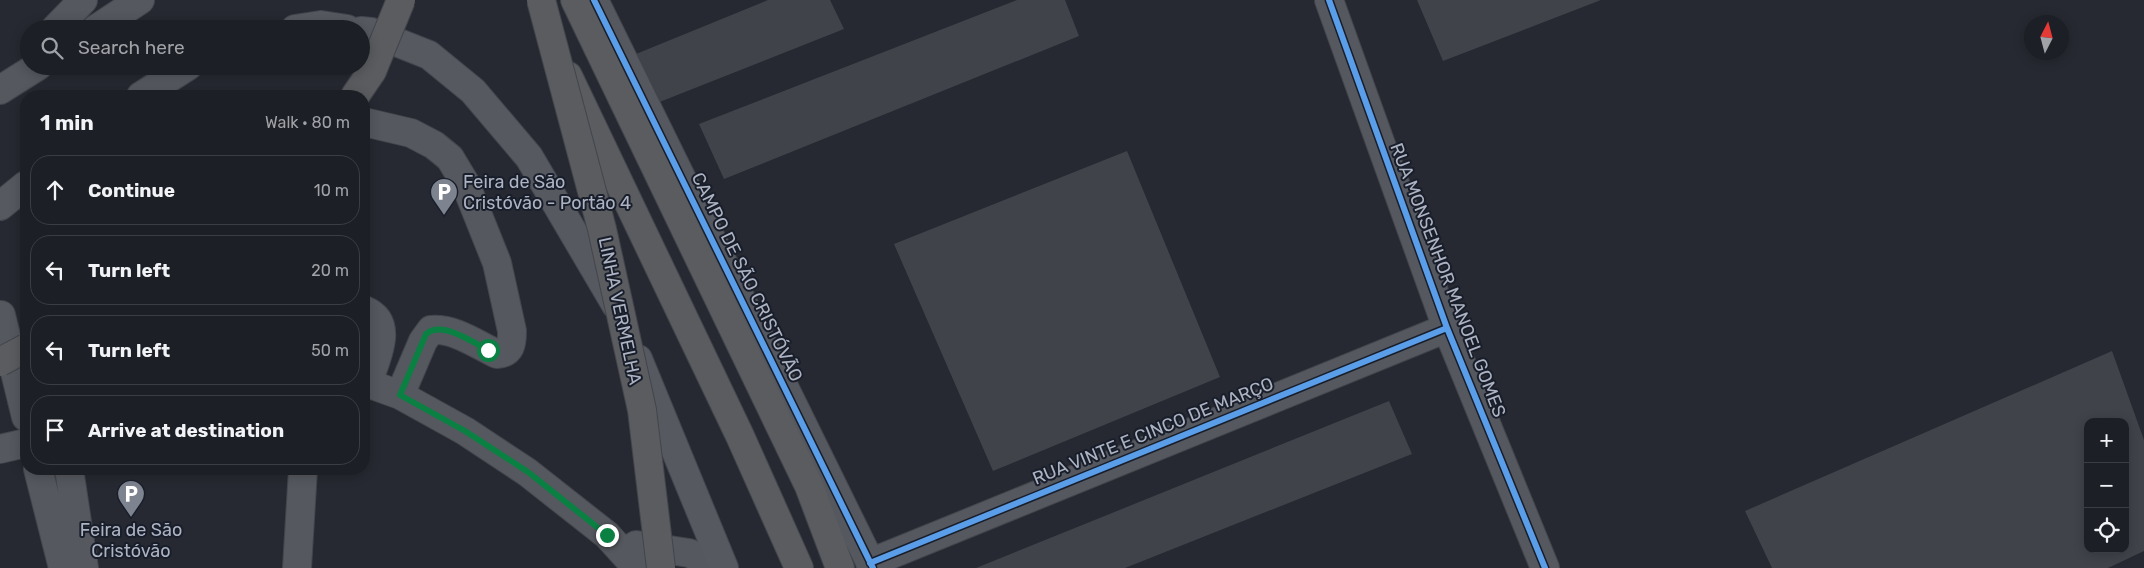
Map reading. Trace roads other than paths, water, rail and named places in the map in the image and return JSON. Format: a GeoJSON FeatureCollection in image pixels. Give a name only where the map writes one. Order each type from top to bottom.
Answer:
{"type":"FeatureCollection","features":[{"type":"Feature","properties":{"kind":"highway"},"geometry":{"type":"LineString","coordinates":[[370,74],[401,0]]}},
{"type":"Feature","properties":{"kind":"highway"},"geometry":{"type":"LineString","coordinates":[[532,0],[740,436],[799,568]]}},
{"type":"Feature","properties":{"kind":"highway","name":"LINHA VERMELHA"},"geometry":{"type":"LineString","coordinates":[[541,0],[602,229],[642,410],[660,568]]}},
{"type":"Feature","properties":{"kind":"highway","name":"LINHA VERMELHA"},"geometry":{"type":"LineString","coordinates":[[555,0],[615,226],[656,408],[673,568]]}},
{"type":"Feature","properties":{"kind":"highway"},"geometry":{"type":"LineString","coordinates":[[575,0],[809,486],[840,568]]}},
{"type":"Feature","properties":{"kind":"highway"},"geometry":{"type":"LineString","coordinates":[[359,90],[369,75]]}},
{"type":"Feature","properties":{"kind":"highway"},"geometry":{"type":"LineString","coordinates":[[0,362],[20,351]]}},
{"type":"Feature","properties":{"kind":"main road"},"geometry":{"type":"LineString","coordinates":[[370,32],[429,55],[473,91],[529,157],[614,300],[722,568]]}},
{"type":"Feature","properties":{"kind":"main road"},"geometry":{"type":"LineString","coordinates":[[150,90],[174,75]]}},
{"type":"Feature","properties":{"kind":"main road"},"geometry":{"type":"LineString","coordinates":[[0,206],[20,189]]}},
{"type":"Feature","properties":{"kind":"street"},"geometry":{"type":"LineString","coordinates":[[64,20],[83,0]]}},
{"type":"Feature","properties":{"kind":"street"},"geometry":{"type":"LineString","coordinates":[[110,20],[140,0]]}},
{"type":"Feature","properties":{"kind":"street","name":"CAMPO DE SÃO CRISTÓVÃO"},"geometry":{"type":"LineString","coordinates":[[594,0],[871,565]]}},
{"type":"Feature","properties":{"kind":"street","name":"RUA MONSENHOR MANOEL GOMES"},"geometry":{"type":"LineString","coordinates":[[1328,0],[1447,328],[1545,568]]}},
{"type":"Feature","properties":{"kind":"street"},"geometry":{"type":"LineString","coordinates":[[0,85],[20,64]]}},
{"type":"Feature","properties":{"kind":"street"},"geometry":{"type":"LineString","coordinates":[[0,90],[24,75]]}},
{"type":"Feature","properties":{"kind":"street"},"geometry":{"type":"LineString","coordinates":[[370,123],[411,133],[434,145],[450,158],[465,182],[497,263],[512,331],[512,341],[509,349],[504,353],[497,354],[452,332],[441,329],[431,330],[426,334],[400,395]]}},
{"type":"Feature","properties":{"kind":"street"},"geometry":{"type":"LineString","coordinates":[[370,312],[378,319],[382,327],[381,337],[370,371]]}},
{"type":"Feature","properties":{"kind":"street"},"geometry":{"type":"LineString","coordinates":[[9,316],[20,381]]}},
{"type":"Feature","properties":{"kind":"street","name":"RUA VINTE E CINCO DE MARÇO"},"geometry":{"type":"LineString","coordinates":[[871,565],[1447,328]]}},
{"type":"Feature","properties":{"kind":"street"},"geometry":{"type":"LineString","coordinates":[[370,384],[400,395],[465,431],[528,472],[607,535],[637,568]]}},
{"type":"Feature","properties":{"kind":"street"},"geometry":{"type":"LineString","coordinates":[[0,450],[20,445]]}},
{"type":"Feature","properties":{"kind":"street"},"geometry":{"type":"LineString","coordinates":[[40,475],[63,568]]}},
{"type":"Feature","properties":{"kind":"street"},"geometry":{"type":"LineString","coordinates":[[71,475],[84,568]]}},
{"type":"Feature","properties":{"kind":"street"},"geometry":{"type":"LineString","coordinates":[[297,568],[303,475]]}},
{"type":"Feature","properties":{"kind":"street"},"geometry":{"type":"LineString","coordinates":[[614,543],[689,553],[722,568]]}},
{"type":"Feature","properties":{"kind":"place","name":"Feira de São Cristóvão - Portão 4"},"geometry":{"type":"Point","coordinates":[444,216]}},
{"type":"Feature","properties":{"kind":"place","name":"Feira de São Cristóvão"},"geometry":{"type":"Point","coordinates":[131,518]}}]}
